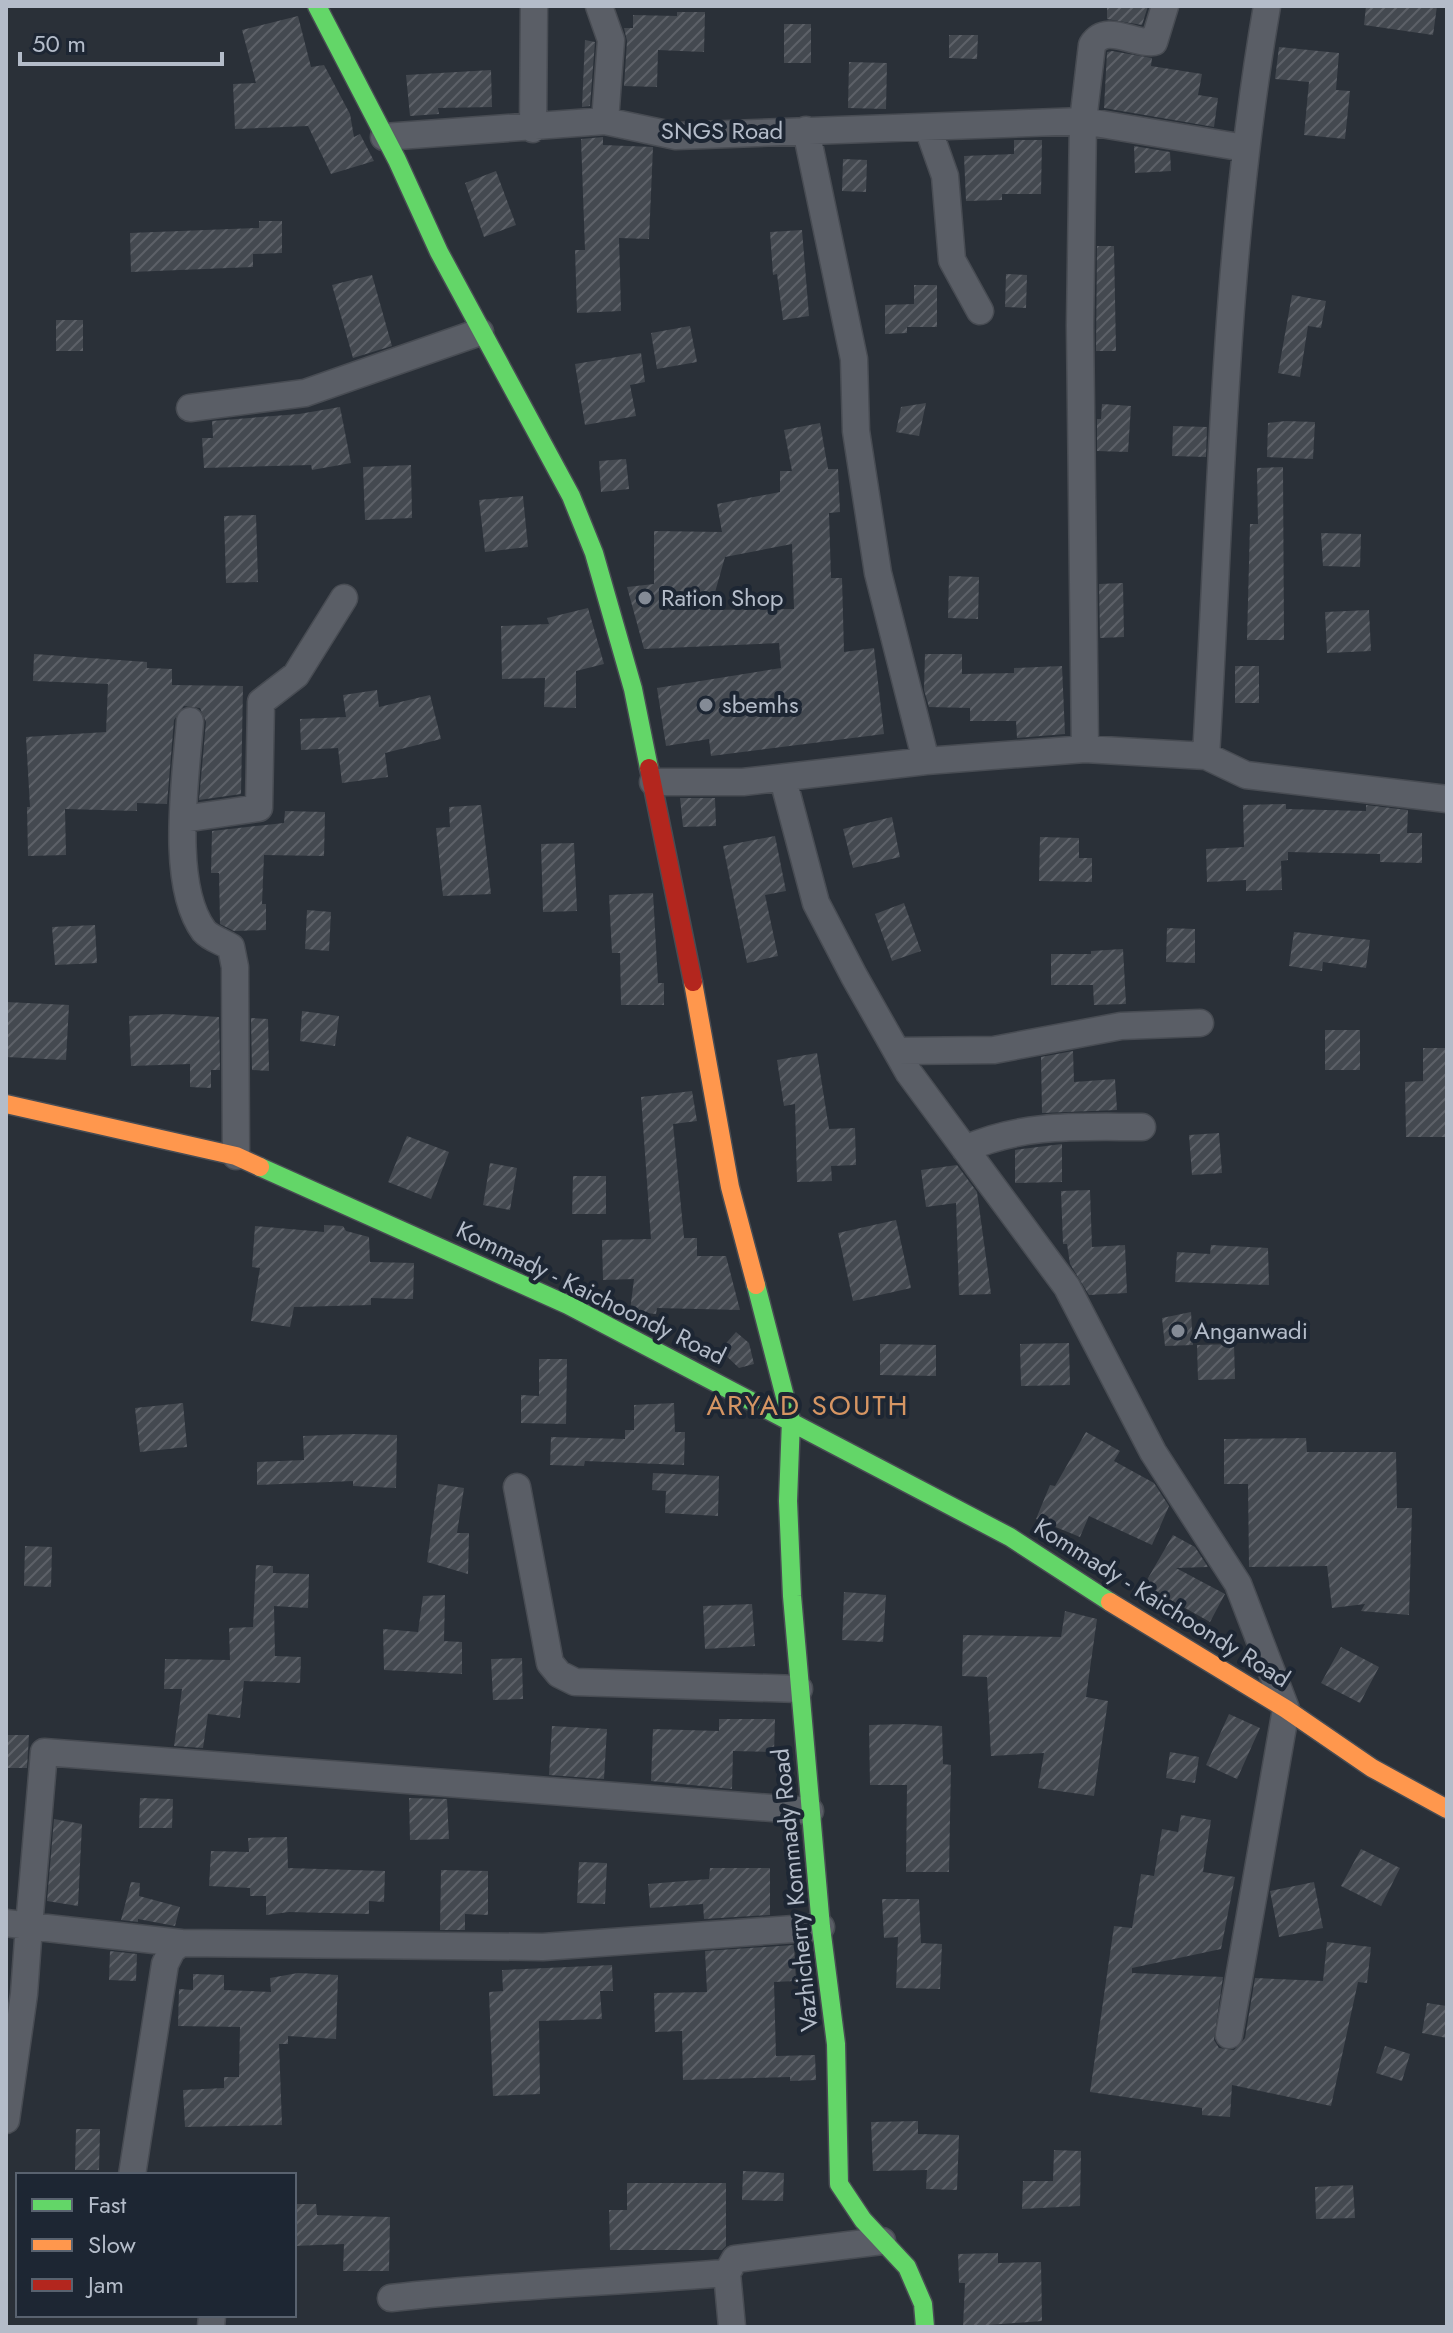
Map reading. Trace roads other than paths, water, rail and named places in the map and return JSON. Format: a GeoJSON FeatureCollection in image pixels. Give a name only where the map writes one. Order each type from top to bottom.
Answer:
{"type":"FeatureCollection","features":[{"type":"Feature","properties":{"kind":"main road","name":"Vazhicherry Kommady Road"},"geometry":{"type":"LineString","coordinates":[[317,6],[480,332],[571,496],[594,553],[633,689],[730,1187],[791,1420],[788,1501],[799,1689],[821,1927],[836,2044],[839,2184],[882,2241],[907,2267],[923,2304],[925,2327]]}},
{"type":"Feature","properties":{"kind":"main road","name":"Kommady - Kaichoondy Road"},"geometry":{"type":"LineString","coordinates":[[6,1104],[236,1156],[568,1305],[1010,1537],[1122,1610],[1286,1709],[1372,1768],[1447,1809]]}},
{"type":"Feature","properties":{"kind":"street"},"geometry":{"type":"LineString","coordinates":[[533,129],[534,6]]}},
{"type":"Feature","properties":{"kind":"street"},"geometry":{"type":"LineString","coordinates":[[599,6],[611,40],[605,121]]}},
{"type":"Feature","properties":{"kind":"street"},"geometry":{"type":"LineString","coordinates":[[1085,749],[1079,499],[1083,121],[1092,45],[1097,38],[1107,34],[1154,42],[1165,6]]}},
{"type":"Feature","properties":{"kind":"street"},"geometry":{"type":"LineString","coordinates":[[1206,756],[1245,148],[1267,6]]}},
{"type":"Feature","properties":{"kind":"street","name":"SNGS Road"},"geometry":{"type":"LineString","coordinates":[[384,137],[533,129],[605,121],[676,136],[1083,121],[1245,148]]}},
{"type":"Feature","properties":{"kind":"street"},"geometry":{"type":"LineString","coordinates":[[923,129],[945,176],[952,260],[980,311]]}},
{"type":"Feature","properties":{"kind":"street"},"geometry":{"type":"LineString","coordinates":[[806,130],[854,359],[856,431],[878,573],[926,761]]}},
{"type":"Feature","properties":{"kind":"street"},"geometry":{"type":"LineString","coordinates":[[190,408],[305,393],[480,332]]}},
{"type":"Feature","properties":{"kind":"street"},"geometry":{"type":"LineString","coordinates":[[183,819],[259,808],[261,702],[296,675],[344,598]]}},
{"type":"Feature","properties":{"kind":"street"},"geometry":{"type":"LineString","coordinates":[[190,721],[183,819],[187,880],[198,919],[206,934],[231,947],[235,967],[236,1156]]}},
{"type":"Feature","properties":{"kind":"street"},"geometry":{"type":"LineString","coordinates":[[653,782],[783,779],[926,761],[1085,749],[1206,756],[1246,775],[1447,799]]}},
{"type":"Feature","properties":{"kind":"street"},"geometry":{"type":"LineString","coordinates":[[783,779],[816,903],[897,1051],[1067,1287],[1153,1452],[1238,1584],[1286,1709],[1229,2035]]}},
{"type":"Feature","properties":{"kind":"street"},"geometry":{"type":"LineString","coordinates":[[897,1051],[994,1050],[1121,1026],[1200,1023]]}},
{"type":"Feature","properties":{"kind":"street"},"geometry":{"type":"LineString","coordinates":[[965,1149],[996,1136],[1039,1127],[1142,1127]]}},
{"type":"Feature","properties":{"kind":"street"},"geometry":{"type":"LineString","coordinates":[[517,1487],[543,1633],[550,1663],[559,1674],[575,1682],[799,1689]]}},
{"type":"Feature","properties":{"kind":"street"},"geometry":{"type":"LineString","coordinates":[[6,2120],[24,1994],[17,1925],[44,1752],[810,1811]]}},
{"type":"Feature","properties":{"kind":"street"},"geometry":{"type":"LineString","coordinates":[[17,1925],[181,1943],[543,1947],[821,1927]]}},
{"type":"Feature","properties":{"kind":"street"},"geometry":{"type":"LineString","coordinates":[[132,2173],[165,1964],[172,1950],[181,1943]]}},
{"type":"Feature","properties":{"kind":"street"},"geometry":{"type":"LineString","coordinates":[[732,2327],[727,2273],[731,2263],[744,2256],[882,2241]]}},
{"type":"Feature","properties":{"kind":"street"},"geometry":{"type":"LineString","coordinates":[[391,2298],[459,2290],[519,2289],[727,2273]]}},
{"type":"Feature","properties":{"kind":"place","name":"Ration Shop"},"geometry":{"type":"Point","coordinates":[645,598]}},
{"type":"Feature","properties":{"kind":"place","name":"sbemhs"},"geometry":{"type":"Point","coordinates":[706,705]}},
{"type":"Feature","properties":{"kind":"place","name":"Anganwadi"},"geometry":{"type":"Point","coordinates":[1178,1331]}},
{"type":"Feature","properties":{"kind":"district","name":"ARYAD SOUTH"},"geometry":{"type":"Point","coordinates":[808,1405]}}]}
